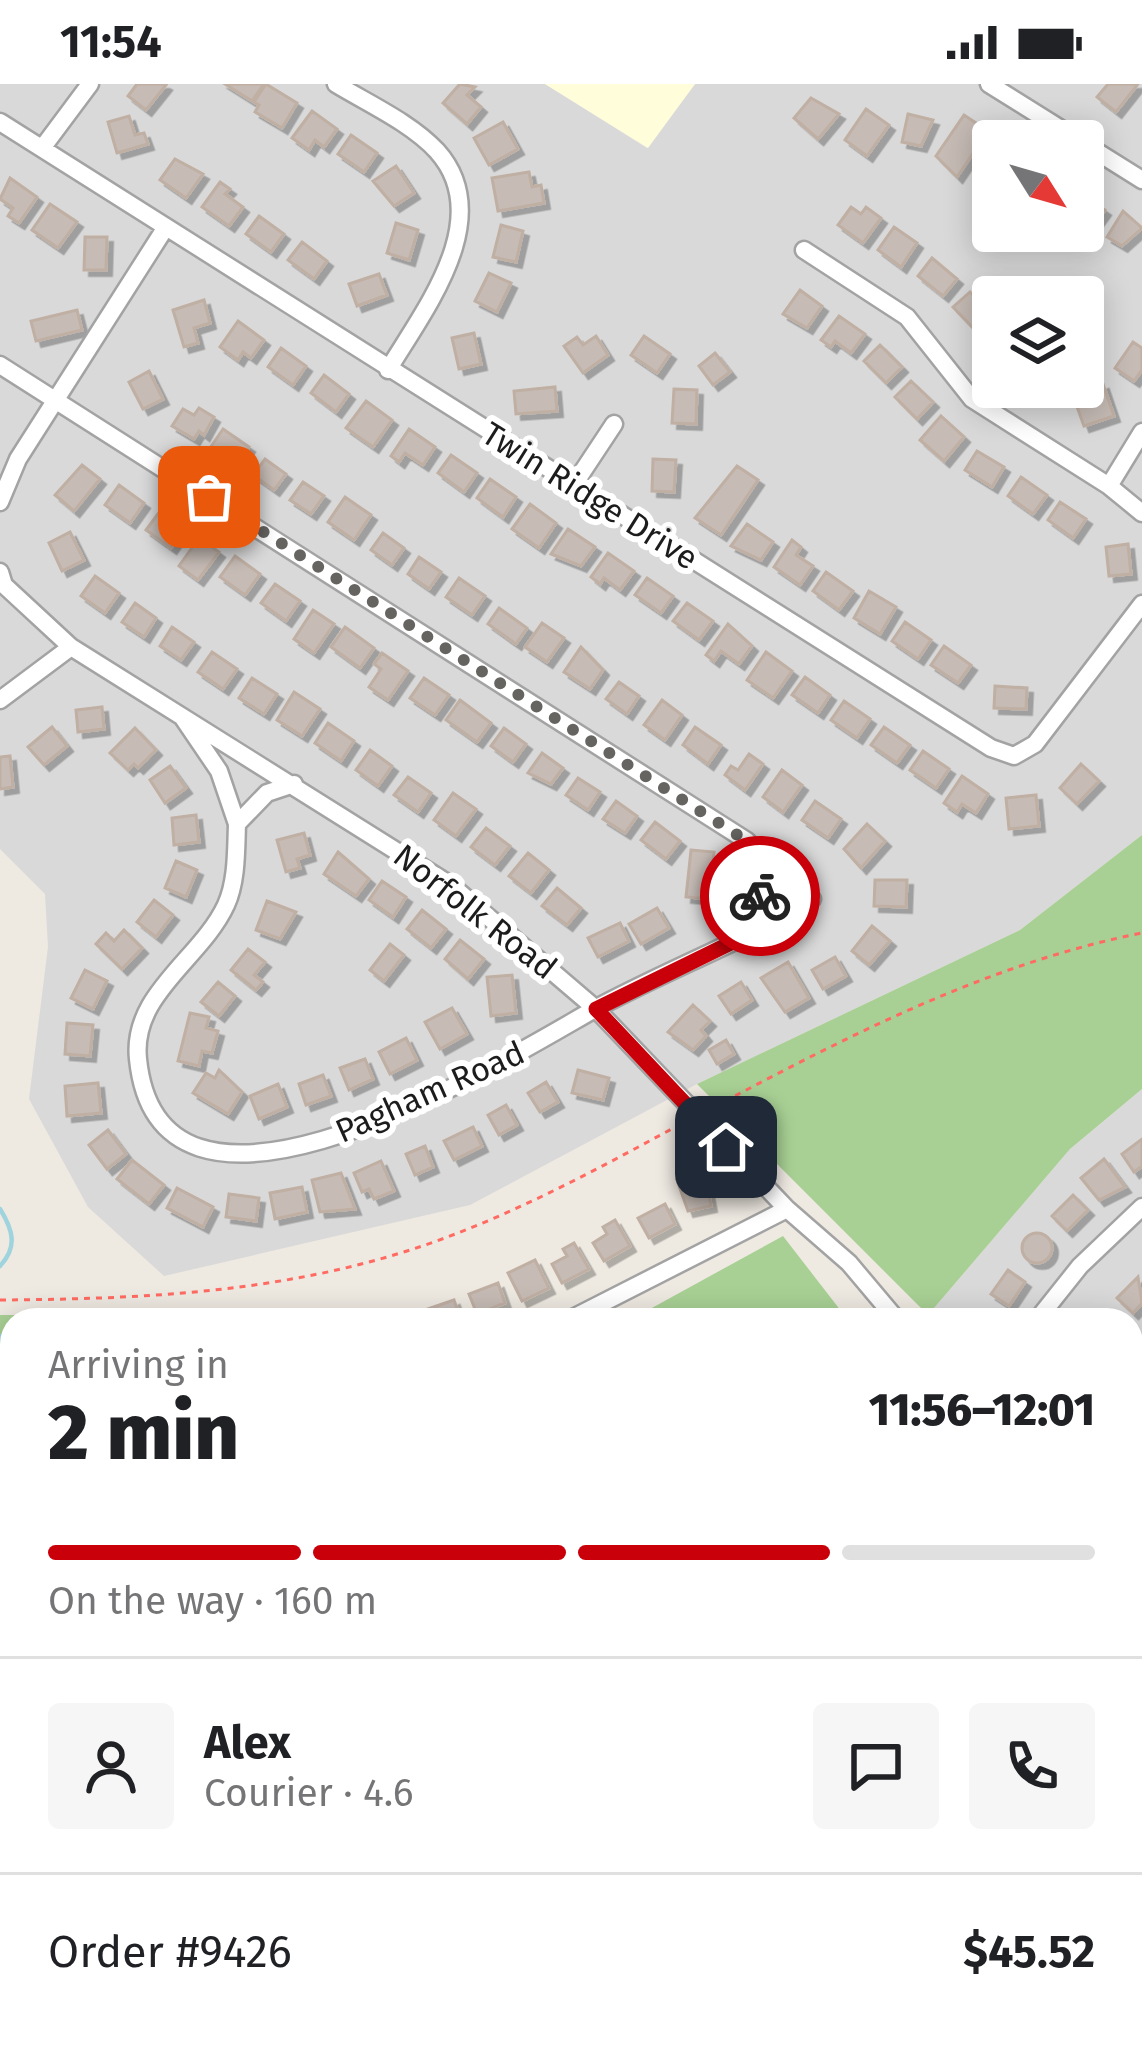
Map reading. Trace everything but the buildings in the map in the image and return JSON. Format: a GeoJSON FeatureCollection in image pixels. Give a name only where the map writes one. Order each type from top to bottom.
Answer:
{"type":"FeatureCollection","features":[{"type":"Feature","properties":{"kind":"street"},"geometry":{"type":"LineString","coordinates":[[43,147],[90,84]]}},
{"type":"Feature","properties":{"kind":"street"},"geometry":{"type":"LineString","coordinates":[[336,84],[422,138],[439,154],[456,185],[459,226],[445,275],[388,370]]}},
{"type":"Feature","properties":{"kind":"street"},"geometry":{"type":"LineString","coordinates":[[989,84],[1046,120]]}},
{"type":"Feature","properties":{"kind":"street","name":"Twin Ridge Drive"},"geometry":{"type":"LineString","coordinates":[[0,122],[164,230],[991,748],[1014,756],[1035,744],[1142,604]]}},
{"type":"Feature","properties":{"kind":"street"},"geometry":{"type":"LineString","coordinates":[[1104,157],[1142,181]]}},
{"type":"Feature","properties":{"kind":"street"},"geometry":{"type":"LineString","coordinates":[[0,502],[18,459],[164,230]]}},
{"type":"Feature","properties":{"kind":"street"},"geometry":{"type":"LineString","coordinates":[[804,250],[907,317],[972,399],[1109,486],[1142,513]]}},
{"type":"Feature","properties":{"kind":"street"},"geometry":{"type":"LineString","coordinates":[[0,364],[747,841],[761,890],[812,899]]}},
{"type":"Feature","properties":{"kind":"street"},"geometry":{"type":"LineString","coordinates":[[573,486],[614,424]]}},
{"type":"Feature","properties":{"kind":"street"},"geometry":{"type":"LineString","coordinates":[[1109,486],[1142,432]]}},
{"type":"Feature","properties":{"kind":"street","name":"Norfolk Road"},"geometry":{"type":"LineString","coordinates":[[1,582],[71,647],[452,886],[596,1009],[787,1209],[848,1263],[887,1308]]}},
{"type":"Feature","properties":{"kind":"street"},"geometry":{"type":"LineString","coordinates":[[0,700],[71,647]]}},
{"type":"Feature","properties":{"kind":"street","name":"Pagham Road"},"geometry":{"type":"LineString","coordinates":[[179,713],[219,771],[237,824],[228,902],[205,940],[160,989],[140,1026],[138,1060],[149,1097],[164,1124],[190,1144],[257,1156],[330,1138],[411,1107],[741,938],[760,913],[761,890]]}},
{"type":"Feature","properties":{"kind":"street"},"geometry":{"type":"LineString","coordinates":[[237,824],[267,793],[294,784]]}},
{"type":"Feature","properties":{"kind":"street"},"geometry":{"type":"LineString","coordinates":[[1047,1308],[1080,1266],[1142,1207]]}},
{"type":"Feature","properties":{"kind":"street"},"geometry":{"type":"LineString","coordinates":[[593,1308],[787,1209]]}},
{"type":"Feature","properties":{"kind":"path"},"geometry":{"type":"LineString","coordinates":[[0,1300],[118,1301],[201,1293],[384,1258],[513,1209],[891,1017],[1049,957],[1142,932]]}},
{"type":"Feature","properties":{"kind":"shaded area"},"geometry":{"type":"Polygon","coordinates":[[[0,84],[545,84],[647,148],[695,84],[1142,84],[1142,835],[1020,930],[697,1084],[470,1205],[164,1276],[88,1207],[29,1099],[48,947],[45,894],[0,849],[0,84]]]}},
{"type":"Feature","properties":{"kind":"shaded area"},"geometry":{"type":"Polygon","coordinates":[[[545,84],[695,84],[648,148],[545,84]]]}},
{"type":"Feature","properties":{"kind":"shaded area"},"geometry":{"type":"Polygon","coordinates":[[[1142,1089],[1142,1308],[934,1308],[1070,1149],[1142,1089]]]}},
{"type":"Feature","properties":{"kind":"green space"},"geometry":{"type":"Polygon","coordinates":[[[1142,835],[1142,1089],[1070,1149],[934,1308],[921,1308],[697,1084],[1020,930],[1142,835]]]}},
{"type":"Feature","properties":{"kind":"green space"},"geometry":{"type":"Polygon","coordinates":[[[783,1236],[839,1308],[652,1308],[783,1236]]]}},
{"type":"Feature","properties":{"kind":"waterway"},"geometry":{"type":"LineString","coordinates":[[0,1209],[12,1238],[0,1266]]}},
{"type":"Feature","properties":{"kind":"way so far"},"geometry":{"type":"LineString","coordinates":[[209,497],[747,841],[760,896]]}},
{"type":"Feature","properties":{"kind":"route"},"geometry":{"type":"LineString","coordinates":[[726,1147],[596,1009],[741,938],[760,913],[760,896]]}}]}
